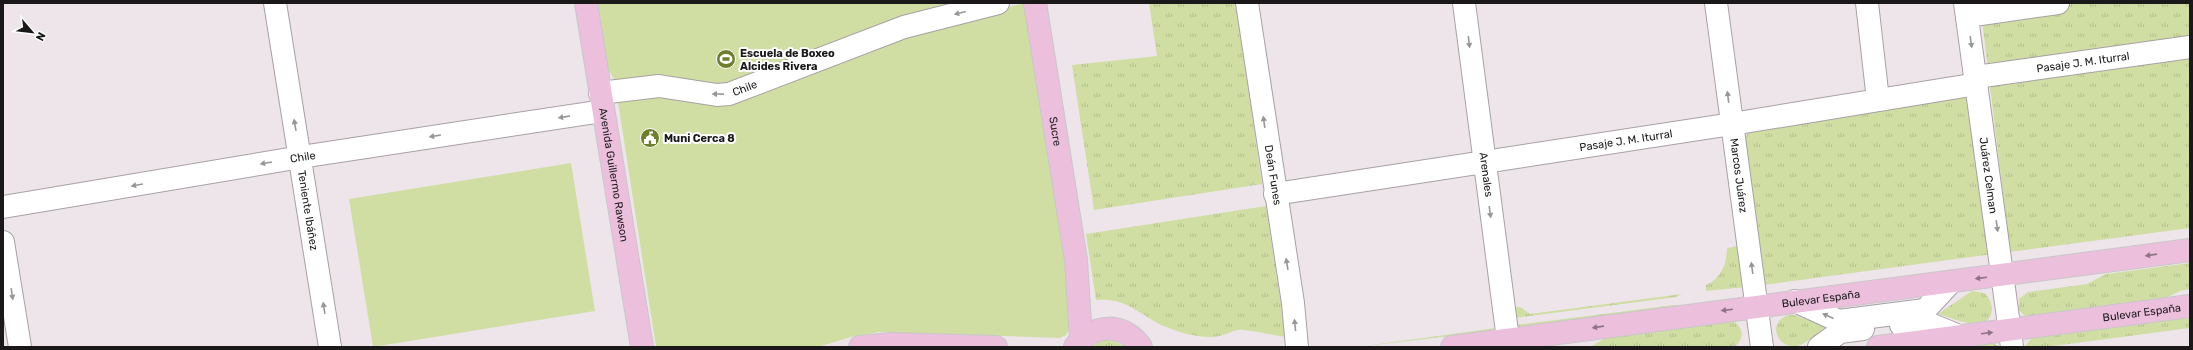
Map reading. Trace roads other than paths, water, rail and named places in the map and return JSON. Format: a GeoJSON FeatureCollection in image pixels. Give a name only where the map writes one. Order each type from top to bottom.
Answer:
{"type":"FeatureCollection","features":[{"type":"Feature","properties":{"kind":"main road","name":"Avenida Guillermo Rawson"},"geometry":{"type":"LineString","coordinates":[[586,3],[642,347]]}},
{"type":"Feature","properties":{"kind":"main road","name":"Sucre"},"geometry":{"type":"LineString","coordinates":[[1035,3],[1076,260],[1078,343]]}},
{"type":"Feature","properties":{"kind":"main road","name":"Bulevar España"},"geometry":{"type":"LineString","coordinates":[[1452,347],[1508,343],[1757,306],[2190,250]]}},
{"type":"Feature","properties":{"kind":"main road","name":"Sucre"},"geometry":{"type":"LineString","coordinates":[[1076,260],[1091,309],[1099,320],[1110,328]]}},
{"type":"Feature","properties":{"kind":"main road","name":"Bulevar España"},"geometry":{"type":"LineString","coordinates":[[1878,347],[1959,336],[2011,339],[2190,306]]}},
{"type":"Feature","properties":{"kind":"main road"},"geometry":{"type":"LineString","coordinates":[[1078,343],[1090,332],[1110,328],[1122,330],[1137,342],[1155,347]]}},
{"type":"Feature","properties":{"kind":"main road"},"geometry":{"type":"LineString","coordinates":[[860,347],[891,344],[996,347]]}},
{"type":"Feature","properties":{"kind":"street","name":"Teniente Ibáñez"},"geometry":{"type":"LineString","coordinates":[[275,3],[301,157],[330,347]]}},
{"type":"Feature","properties":{"kind":"street","name":"Chile"},"geometry":{"type":"LineString","coordinates":[[3,207],[301,157],[601,102],[659,86],[717,95],[729,94],[904,27],[998,3]]}},
{"type":"Feature","properties":{"kind":"street","name":"Deán Funes"},"geometry":{"type":"LineString","coordinates":[[1246,3],[1293,303],[1297,347]]}},
{"type":"Feature","properties":{"kind":"street","name":"Arenales"},"geometry":{"type":"LineString","coordinates":[[1464,3],[1508,343]]}},
{"type":"Feature","properties":{"kind":"street","name":"Marcos Juárez"},"geometry":{"type":"LineString","coordinates":[[1716,3],[1762,347]]}},
{"type":"Feature","properties":{"kind":"street"},"geometry":{"type":"LineString","coordinates":[[1867,3],[1878,100]]}},
{"type":"Feature","properties":{"kind":"street"},"geometry":{"type":"LineString","coordinates":[[1966,9],[2058,3]]}},
{"type":"Feature","properties":{"kind":"street","name":"Juárez Celman"},"geometry":{"type":"LineString","coordinates":[[1966,9],[2011,339]]}},
{"type":"Feature","properties":{"kind":"street","name":"Pasaje J. M. Iturral"},"geometry":{"type":"LineString","coordinates":[[1275,194],[1732,124],[1878,100],[1976,81],[2190,47]]}},
{"type":"Feature","properties":{"kind":"street"},"geometry":{"type":"LineString","coordinates":[[3,242],[20,347]]}},
{"type":"Feature","properties":{"kind":"street"},"geometry":{"type":"LineString","coordinates":[[1819,347],[1840,332],[1925,322],[1959,336]]}},
{"type":"Feature","properties":{"kind":"place","name":"Escuela de Boxeo Alcides Rivera"},"geometry":{"type":"Point","coordinates":[726,59]}},
{"type":"Feature","properties":{"kind":"place","name":"Muni Cerca 8"},"geometry":{"type":"Point","coordinates":[650,138]}}]}
